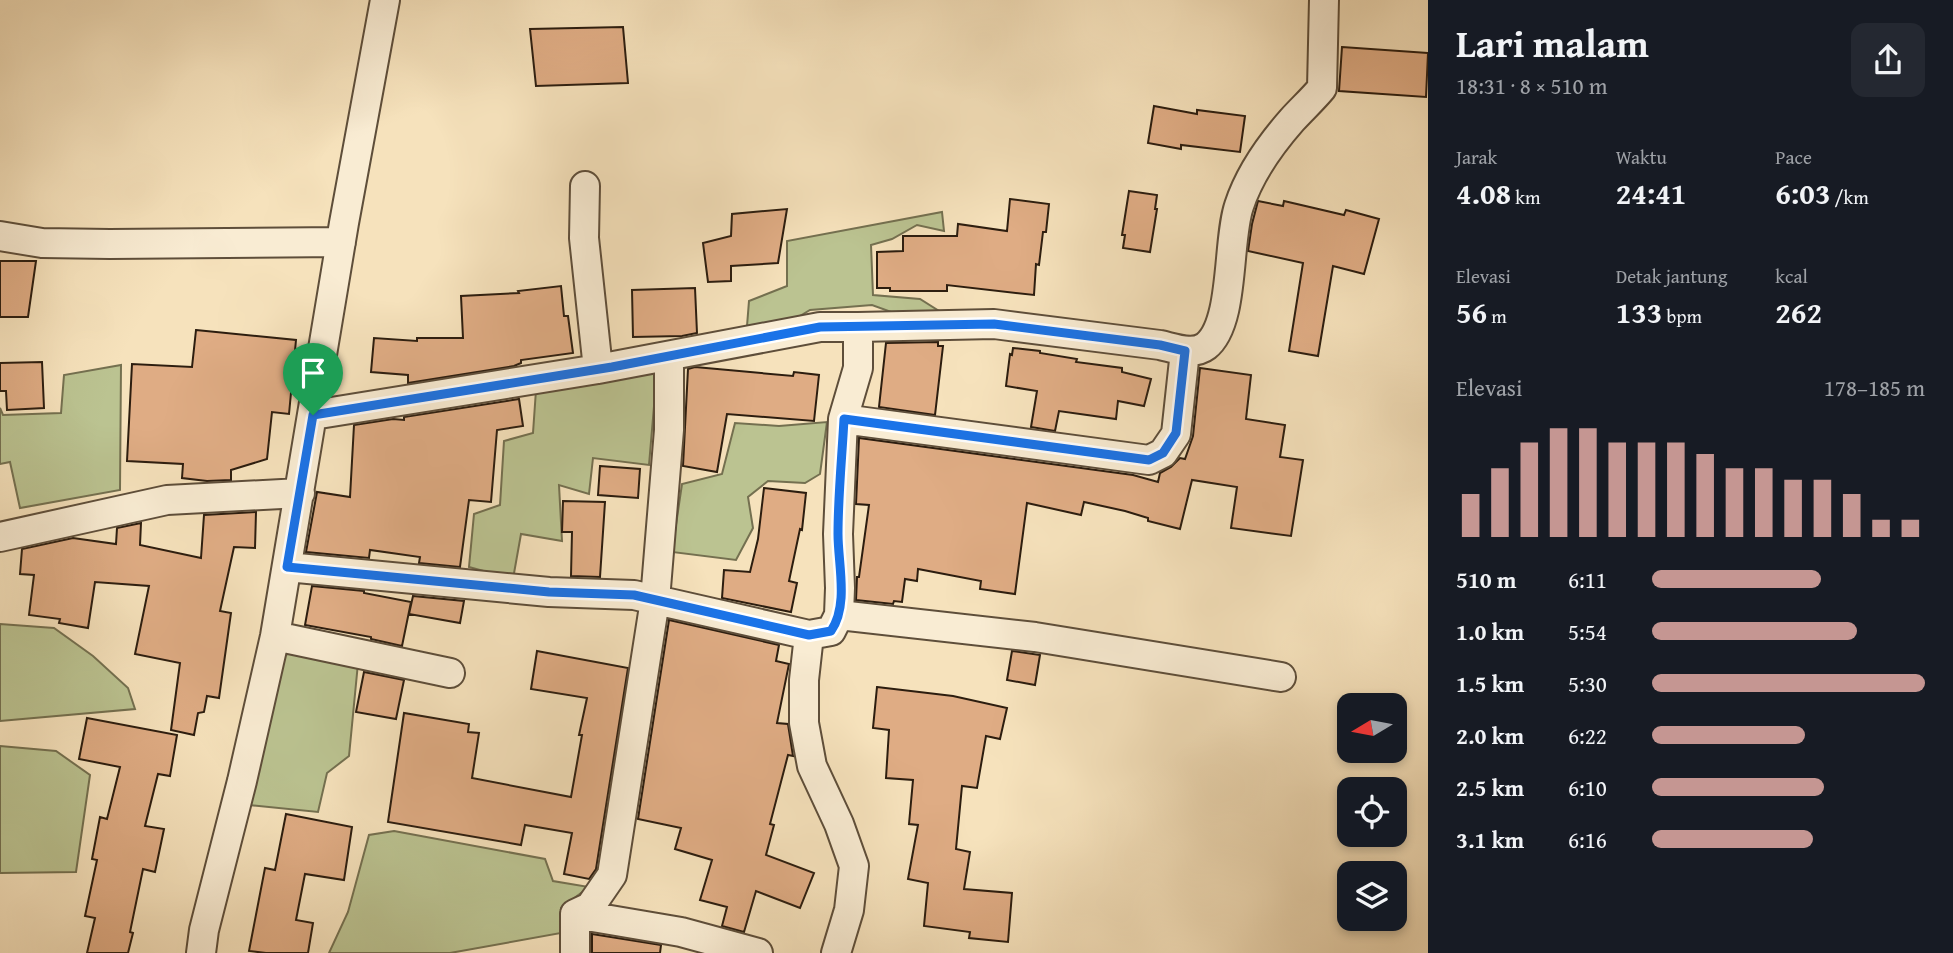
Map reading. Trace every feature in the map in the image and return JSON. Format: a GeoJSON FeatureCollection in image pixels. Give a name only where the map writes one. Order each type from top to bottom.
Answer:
{"type":"FeatureCollection","features":[{"type":"Feature","properties":{"kind":"street"},"geometry":{"type":"LineString","coordinates":[[201,953],[204,930],[275,636],[341,242],[385,0]]}},
{"type":"Feature","properties":{"kind":"street"},"geometry":{"type":"LineString","coordinates":[[313,415],[598,369],[820,327],[994,324],[1197,351],[1207,346],[1216,335],[1226,303],[1238,208],[1250,181],[1263,157],[1322,88],[1324,0]]}},
{"type":"Feature","properties":{"kind":"street"},"geometry":{"type":"LineString","coordinates":[[585,186],[584,238],[598,369]]}},
{"type":"Feature","properties":{"kind":"street"},"geometry":{"type":"LineString","coordinates":[[0,236],[42,243],[341,242]]}},
{"type":"Feature","properties":{"kind":"street"},"geometry":{"type":"LineString","coordinates":[[287,567],[549,592],[634,595],[809,635],[831,631],[839,615],[838,534],[844,419],[858,368],[858,327]]}},
{"type":"Feature","properties":{"kind":"street"},"geometry":{"type":"LineString","coordinates":[[844,419],[1149,460],[1163,453],[1176,433],[1185,351]]}},
{"type":"Feature","properties":{"kind":"street"},"geometry":{"type":"LineString","coordinates":[[575,914],[590,907],[612,875],[655,600],[669,430],[669,356]]}},
{"type":"Feature","properties":{"kind":"street"},"geometry":{"type":"LineString","coordinates":[[0,537],[167,500],[300,493]]}},
{"type":"Feature","properties":{"kind":"street"},"geometry":{"type":"LineString","coordinates":[[839,615],[1035,637],[1281,677]]}},
{"type":"Feature","properties":{"kind":"street"},"geometry":{"type":"LineString","coordinates":[[809,635],[804,680],[804,723],[812,766],[839,824],[854,866],[849,910],[836,953]]}},
{"type":"Feature","properties":{"kind":"street"},"geometry":{"type":"LineString","coordinates":[[275,636],[450,673]]}},
{"type":"Feature","properties":{"kind":"street"},"geometry":{"type":"LineString","coordinates":[[575,914],[575,953]]}},
{"type":"Feature","properties":{"kind":"street"},"geometry":{"type":"LineString","coordinates":[[575,914],[681,932],[758,953]]}},
{"type":"Feature","properties":{"kind":"green space"},"geometry":{"type":"Polygon","coordinates":[[[942,212],[944,231],[917,225],[892,239],[871,245],[873,295],[920,299],[939,311],[905,317],[872,305],[810,310],[785,325],[747,326],[749,301],[787,286],[787,241],[942,212]]]}},
{"type":"Feature","properties":{"kind":"green space"},"geometry":{"type":"Polygon","coordinates":[[[121,365],[120,490],[20,508],[10,462],[0,464],[0,408],[3,415],[61,413],[64,375],[121,365]]]}},
{"type":"Feature","properties":{"kind":"green space"},"geometry":{"type":"Polygon","coordinates":[[[657,371],[649,465],[593,458],[589,494],[559,485],[562,541],[521,534],[513,579],[469,567],[474,514],[500,505],[504,441],[533,433],[536,390],[657,371]]]}},
{"type":"Feature","properties":{"kind":"green space"},"geometry":{"type":"Polygon","coordinates":[[[827,422],[820,474],[805,483],[768,481],[748,497],[753,528],[736,560],[672,552],[682,484],[722,474],[735,423],[779,426],[827,422]]]}},
{"type":"Feature","properties":{"kind":"green space"},"geometry":{"type":"Polygon","coordinates":[[[0,624],[54,628],[93,656],[128,688],[135,709],[0,721],[0,624]]]}},
{"type":"Feature","properties":{"kind":"green space"},"geometry":{"type":"Polygon","coordinates":[[[286,646],[358,663],[349,756],[327,773],[318,812],[249,805],[286,646]]]}},
{"type":"Feature","properties":{"kind":"green space"},"geometry":{"type":"Polygon","coordinates":[[[0,746],[56,751],[90,775],[76,872],[0,873],[0,746]]]}},
{"type":"Feature","properties":{"kind":"green space"},"geometry":{"type":"Polygon","coordinates":[[[394,831],[545,859],[553,881],[589,887],[561,908],[561,933],[450,953],[329,953],[348,912],[369,835],[394,831]]]}},
{"type":"Feature","properties":{"kind":"building"},"geometry":{"type":"Polygon","coordinates":[[[623,27],[628,83],[536,86],[530,29],[623,27]]]}},
{"type":"Feature","properties":{"kind":"building"},"geometry":{"type":"Polygon","coordinates":[[[1342,47],[1428,53],[1426,97],[1339,91],[1342,47]]]}},
{"type":"Feature","properties":{"kind":"building"},"geometry":{"type":"Polygon","coordinates":[[[1154,106],[1197,114],[1197,110],[1245,116],[1240,152],[1181,145],[1181,149],[1148,143],[1154,106]]]}},
{"type":"Feature","properties":{"kind":"building"},"geometry":{"type":"Polygon","coordinates":[[[1129,191],[1157,195],[1150,252],[1123,248],[1125,235],[1122,235],[1129,191]]]}},
{"type":"Feature","properties":{"kind":"building"},"geometry":{"type":"Polygon","coordinates":[[[1010,199],[1049,204],[1039,265],[1036,264],[1034,295],[947,285],[947,291],[890,291],[890,288],[877,288],[877,252],[903,251],[903,236],[957,236],[958,224],[1007,231],[1010,199]]]}},
{"type":"Feature","properties":{"kind":"building"},"geometry":{"type":"Polygon","coordinates":[[[1258,201],[1283,206],[1284,201],[1344,215],[1346,210],[1379,219],[1364,274],[1333,266],[1318,356],[1289,351],[1303,263],[1248,251],[1258,201]]]}},
{"type":"Feature","properties":{"kind":"building"},"geometry":{"type":"Polygon","coordinates":[[[787,209],[778,263],[731,266],[731,281],[708,282],[703,243],[731,236],[732,214],[787,209]]]}},
{"type":"Feature","properties":{"kind":"building"},"geometry":{"type":"Polygon","coordinates":[[[0,261],[36,261],[28,317],[0,317],[0,261]]]}},
{"type":"Feature","properties":{"kind":"building"},"geometry":{"type":"Polygon","coordinates":[[[561,286],[564,316],[568,316],[573,353],[521,360],[521,363],[514,366],[408,383],[408,375],[371,372],[374,338],[417,341],[417,338],[463,338],[461,296],[519,293],[518,291],[561,286]]]}},
{"type":"Feature","properties":{"kind":"building"},"geometry":{"type":"Polygon","coordinates":[[[695,288],[697,333],[633,337],[632,290],[695,288]]]}},
{"type":"Feature","properties":{"kind":"building"},"geometry":{"type":"Polygon","coordinates":[[[196,330],[296,340],[289,414],[272,412],[267,459],[231,470],[231,480],[182,478],[183,464],[127,461],[132,364],[192,367],[196,330]]]}},
{"type":"Feature","properties":{"kind":"building"},"geometry":{"type":"Polygon","coordinates":[[[938,342],[938,346],[943,346],[935,415],[879,407],[886,343],[938,342]]]}},
{"type":"Feature","properties":{"kind":"building"},"geometry":{"type":"Polygon","coordinates":[[[1013,348],[1077,359],[1076,362],[1122,368],[1122,372],[1151,379],[1144,406],[1118,401],[1116,419],[1059,411],[1055,431],[1031,427],[1037,391],[1006,386],[1013,348]]]}},
{"type":"Feature","properties":{"kind":"building"},"geometry":{"type":"Polygon","coordinates":[[[42,362],[44,408],[7,410],[6,391],[0,391],[0,363],[42,362]]]}},
{"type":"Feature","properties":{"kind":"building"},"geometry":{"type":"Polygon","coordinates":[[[695,367],[793,376],[794,372],[819,375],[814,421],[727,414],[717,472],[683,466],[688,369],[695,367]]]}},
{"type":"Feature","properties":{"kind":"building"},"geometry":{"type":"Polygon","coordinates":[[[1200,368],[1251,375],[1246,419],[1285,425],[1280,457],[1303,460],[1291,536],[1231,528],[1237,487],[1192,480],[1180,529],[1148,521],[1148,518],[1125,511],[1084,502],[1081,515],[1027,503],[1015,594],[980,589],[981,581],[918,569],[917,581],[905,579],[902,602],[894,601],[893,604],[856,600],[857,577],[869,505],[856,504],[859,438],[1133,475],[1158,482],[1160,473],[1180,458],[1185,459],[1193,436],[1200,368]]]}},
{"type":"Feature","properties":{"kind":"building"},"geometry":{"type":"Polygon","coordinates":[[[519,399],[523,426],[497,430],[491,502],[469,500],[460,567],[419,563],[420,557],[370,550],[369,558],[306,552],[317,492],[350,497],[354,425],[404,420],[404,417],[519,399]]]}},
{"type":"Feature","properties":{"kind":"building"},"geometry":{"type":"Polygon","coordinates":[[[600,466],[640,469],[638,498],[598,495],[600,466]]]}},
{"type":"Feature","properties":{"kind":"building"},"geometry":{"type":"Polygon","coordinates":[[[764,488],[806,493],[802,530],[800,529],[789,581],[797,583],[791,612],[722,598],[724,570],[750,572],[758,539],[764,488]]]}},
{"type":"Feature","properties":{"kind":"building"},"geometry":{"type":"Polygon","coordinates":[[[563,501],[605,502],[600,577],[571,576],[572,532],[562,532],[563,501]]]}},
{"type":"Feature","properties":{"kind":"building"},"geometry":{"type":"Polygon","coordinates":[[[256,512],[255,548],[234,547],[220,611],[231,613],[219,698],[207,696],[204,712],[198,713],[194,735],[171,730],[180,663],[135,654],[149,586],[95,582],[88,628],[59,623],[60,619],[29,615],[34,575],[20,574],[22,549],[73,538],[116,544],[117,528],[141,523],[140,545],[201,558],[204,515],[256,512]]]}},
{"type":"Feature","properties":{"kind":"building"},"geometry":{"type":"Polygon","coordinates":[[[312,586],[364,591],[411,602],[402,646],[371,637],[305,625],[312,586]]]}},
{"type":"Feature","properties":{"kind":"building"},"geometry":{"type":"Polygon","coordinates":[[[413,596],[464,601],[460,623],[409,614],[413,596]]]}},
{"type":"Feature","properties":{"kind":"building"},"geometry":{"type":"Polygon","coordinates":[[[669,620],[779,645],[776,661],[789,664],[777,723],[788,724],[793,756],[788,755],[770,824],[774,825],[766,855],[814,873],[800,908],[756,891],[744,932],[722,926],[727,907],[700,900],[712,860],[675,849],[681,828],[638,819],[669,620]]]}},
{"type":"Feature","properties":{"kind":"building"},"geometry":{"type":"Polygon","coordinates":[[[537,651],[628,668],[596,869],[589,879],[564,874],[572,833],[525,825],[521,845],[388,822],[404,713],[469,724],[468,732],[479,733],[472,778],[571,797],[587,698],[531,689],[537,651]]]}},
{"type":"Feature","properties":{"kind":"building"},"geometry":{"type":"Polygon","coordinates":[[[1012,651],[1040,655],[1035,685],[1007,680],[1012,651]]]}},
{"type":"Feature","properties":{"kind":"building"},"geometry":{"type":"Polygon","coordinates":[[[364,672],[404,680],[396,719],[356,712],[364,672]]]}},
{"type":"Feature","properties":{"kind":"building"},"geometry":{"type":"Polygon","coordinates":[[[877,687],[953,696],[1007,708],[1000,739],[986,736],[977,788],[962,786],[956,849],[970,852],[964,889],[1012,893],[1008,942],[969,938],[970,932],[924,926],[928,883],[908,879],[918,825],[909,824],[913,780],[886,778],[889,730],[873,728],[877,687]]]}},
{"type":"Feature","properties":{"kind":"building"},"geometry":{"type":"Polygon","coordinates":[[[87,718],[177,735],[170,776],[158,774],[145,826],[164,829],[155,872],[143,869],[128,953],[87,953],[95,918],[85,916],[97,860],[92,859],[100,817],[107,819],[120,767],[79,759],[87,718]]]}},
{"type":"Feature","properties":{"kind":"building"},"geometry":{"type":"Polygon","coordinates":[[[286,814],[352,827],[344,880],[305,874],[296,920],[313,923],[308,953],[249,951],[265,868],[275,870],[286,814]]]}},
{"type":"Feature","properties":{"kind":"building"},"geometry":{"type":"Polygon","coordinates":[[[592,934],[661,945],[660,953],[592,953],[592,934]]]}},
{"type":"Feature","properties":{"kind":"route"},"geometry":{"type":"LineString","coordinates":[[994,324],[1160,345],[1185,351],[1176,433],[1163,453],[1149,460],[844,419],[838,534],[839,615],[831,631],[809,635],[634,595],[549,592],[287,567],[313,415],[612,367],[820,327],[994,324]]}}]}
